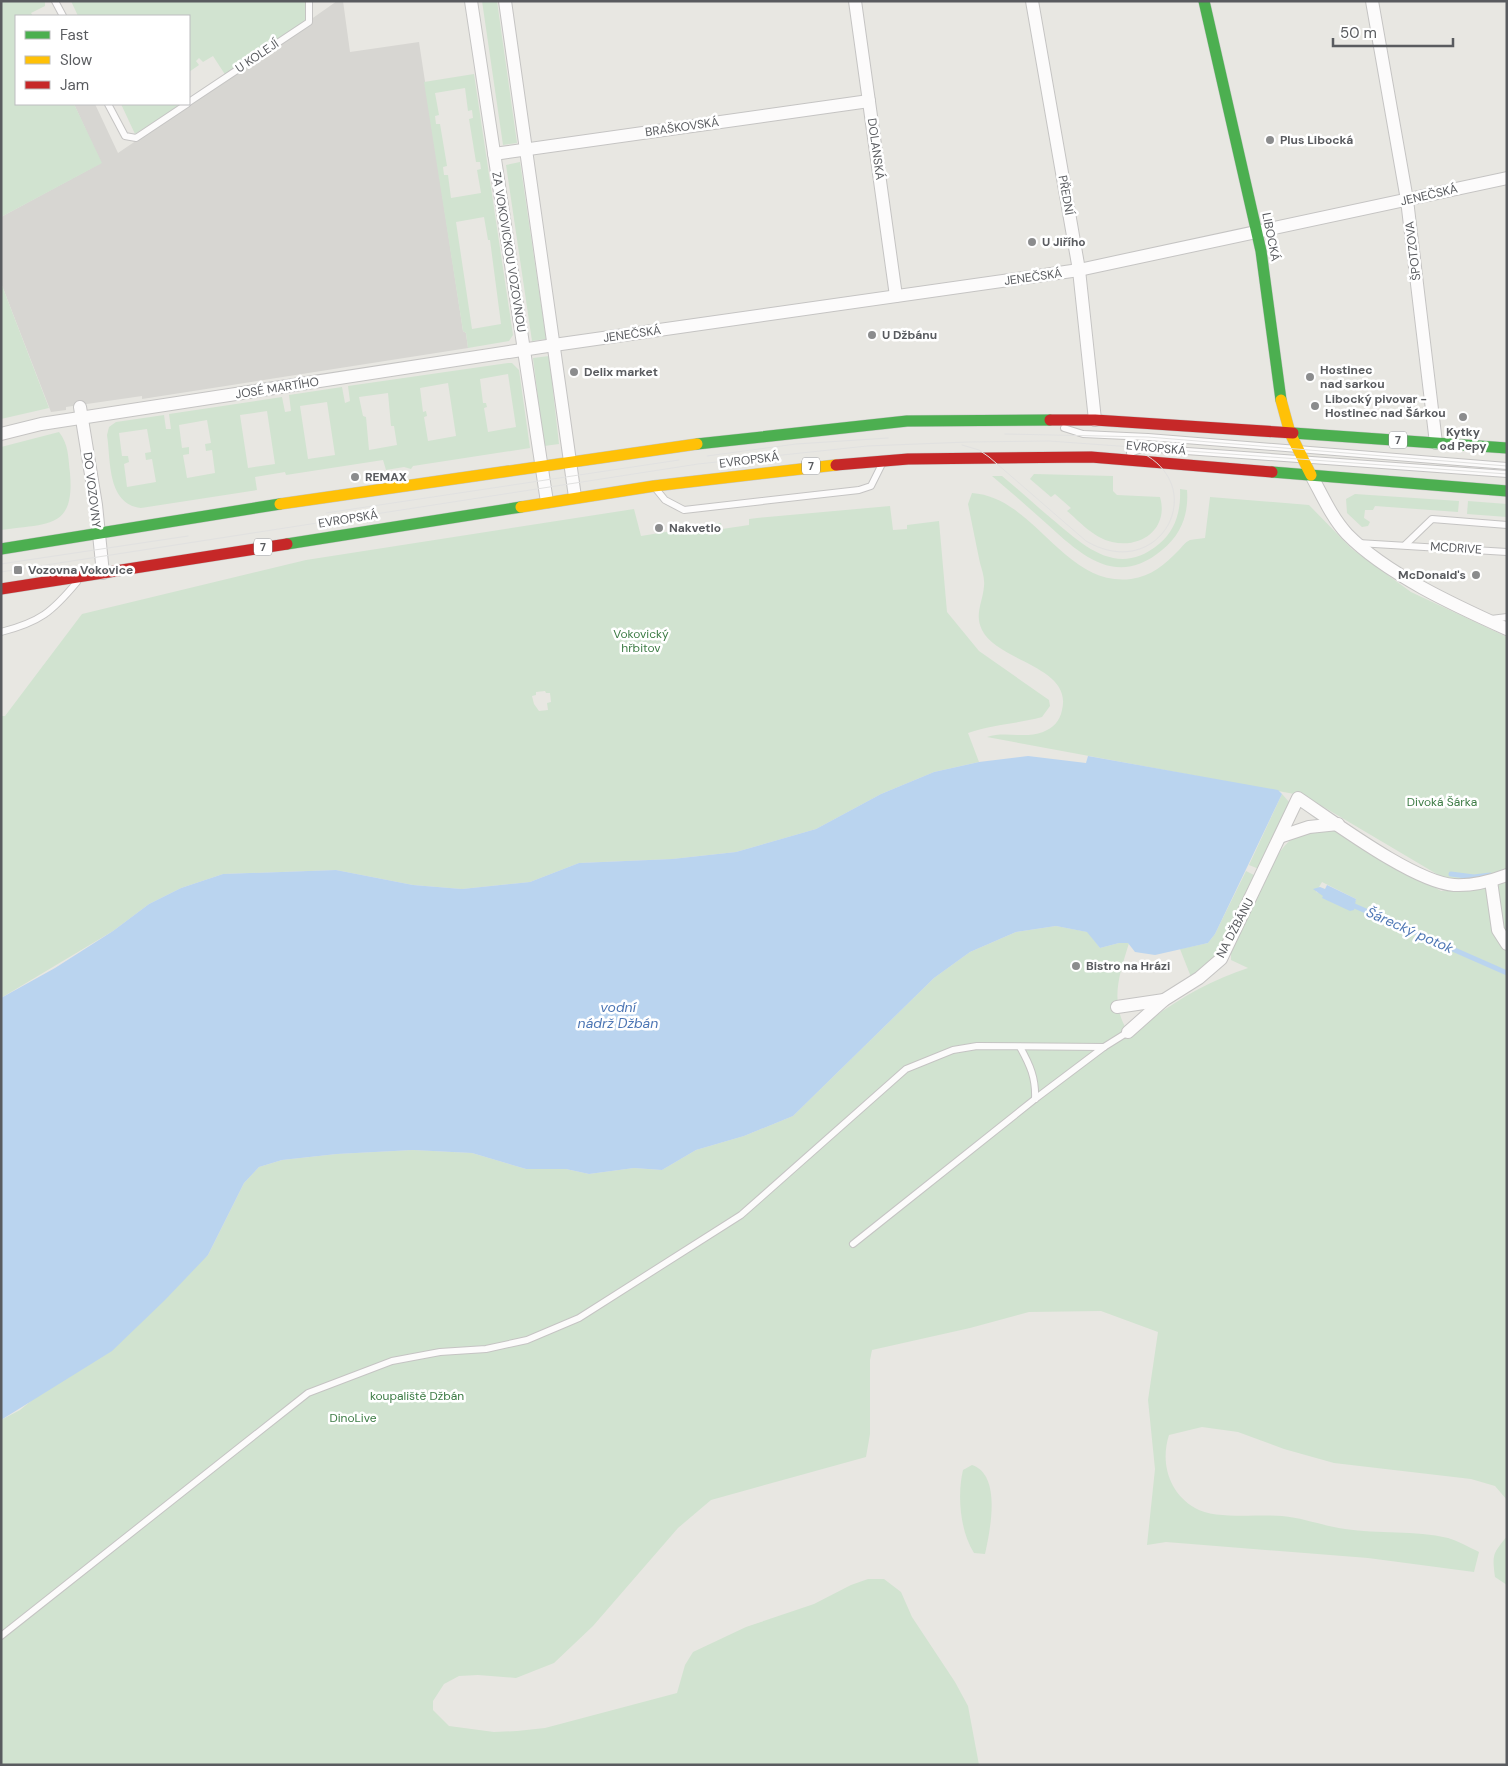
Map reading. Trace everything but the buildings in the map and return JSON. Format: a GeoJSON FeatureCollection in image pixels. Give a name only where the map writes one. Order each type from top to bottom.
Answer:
{"type":"FeatureCollection","features":[{"type":"Feature","properties":{"kind":"main road","name":"LIBOCKÁ"},"geometry":{"type":"LineString","coordinates":[[1204,1],[1257,233],[1281,406],[1290,433],[1311,475]]}},
{"type":"Feature","properties":{"kind":"main road","name":"EVROPSKÁ"},"geometry":{"type":"LineString","coordinates":[[1,549],[754,436],[872,423],[1035,419],[1095,420],[1507,448]]}},
{"type":"Feature","properties":{"kind":"main road","name":"EVROPSKÁ"},"geometry":{"type":"LineString","coordinates":[[1,589],[654,486],[782,470],[883,461],[1049,456],[1115,459],[1507,491]]}},
{"type":"Feature","properties":{"kind":"street","name":"ZA VOKOVICKOU VOZOVNOU"},"geometry":{"type":"LineString","coordinates":[[471,1],[547,502]]}},
{"type":"Feature","properties":{"kind":"street"},"geometry":{"type":"LineString","coordinates":[[505,1],[575,498]]}},
{"type":"Feature","properties":{"kind":"street","name":"DOLANSKÁ"},"geometry":{"type":"LineString","coordinates":[[855,1],[896,296]]}},
{"type":"Feature","properties":{"kind":"street","name":"PŘEDNÍ"},"geometry":{"type":"LineString","coordinates":[[1032,1],[1079,270],[1095,420]]}},
{"type":"Feature","properties":{"kind":"street","name":"ŠPOTZOVA"},"geometry":{"type":"LineString","coordinates":[[1372,1],[1407,200],[1436,443]]}},
{"type":"Feature","properties":{"kind":"street","name":"BRAŠKOVSKÁ"},"geometry":{"type":"LineString","coordinates":[[494,154],[869,101]]}},
{"type":"Feature","properties":{"kind":"street","name":"JENEČSKÁ"},"geometry":{"type":"LineString","coordinates":[[554,345],[1079,270],[1507,178]]}},
{"type":"Feature","properties":{"kind":"street","name":"JOSÉ MARTÍHO"},"geometry":{"type":"LineString","coordinates":[[1,434],[81,413],[554,345]]}},
{"type":"Feature","properties":{"kind":"street","name":"DO VOZOVNY"},"geometry":{"type":"LineString","coordinates":[[81,413],[96,505],[103,573]]}},
{"type":"Feature","properties":{"kind":"street"},"geometry":{"type":"LineString","coordinates":[[1311,475],[1339,523],[1358,543],[1415,584],[1507,629]]}},
{"type":"Feature","properties":{"kind":"street","name":"NA DŽBÁNU"},"geometry":{"type":"LineString","coordinates":[[1128,1032],[1164,1000],[1199,978],[1221,959],[1282,836],[1298,798],[1423,876],[1454,885],[1491,881]]}},
{"type":"Feature","properties":{"kind":"street"},"geometry":{"type":"LineString","coordinates":[[1282,836],[1309,827],[1338,824]]}},
{"type":"Feature","properties":{"kind":"street"},"geometry":{"type":"LineString","coordinates":[[1507,875],[1491,881],[1498,930],[1507,944]]}},
{"type":"Feature","properties":{"kind":"street","name":"NA DŽBÁNU"},"geometry":{"type":"LineString","coordinates":[[1117,1007],[1164,1000]]}},
{"type":"Feature","properties":{"kind":"lane"},"geometry":{"type":"LineString","coordinates":[[55,1],[62,15]]}},
{"type":"Feature","properties":{"kind":"lane","name":"U KOLEJÍ"},"geometry":{"type":"LineString","coordinates":[[190,102],[309,22],[309,1]]}},
{"type":"Feature","properties":{"kind":"lane","name":"U KOLEJÍ"},"geometry":{"type":"LineString","coordinates":[[109,105],[125,136],[136,138],[185,105]]}},
{"type":"Feature","properties":{"kind":"lane"},"geometry":{"type":"LineString","coordinates":[[1035,419],[1083,434],[1507,466]]}},
{"type":"Feature","properties":{"kind":"lane"},"geometry":{"type":"LineString","coordinates":[[1115,459],[1145,448],[1507,474]]}},
{"type":"Feature","properties":{"kind":"lane"},"geometry":{"type":"LineString","coordinates":[[654,486],[665,500],[684,510],[703,508],[859,490],[871,486],[878,475],[883,461]]}},
{"type":"Feature","properties":{"kind":"lane"},"geometry":{"type":"LineString","coordinates":[[1405,545],[1432,519],[1507,525]]}},
{"type":"Feature","properties":{"kind":"lane","name":"MCDRIVE"},"geometry":{"type":"LineString","coordinates":[[1358,543],[1507,552]]}},
{"type":"Feature","properties":{"kind":"lane"},"geometry":{"type":"LineString","coordinates":[[1,632],[35,621],[52,611],[82,576]]}},
{"type":"Feature","properties":{"kind":"lane"},"geometry":{"type":"LineString","coordinates":[[1488,620],[1507,617]]}},
{"type":"Feature","properties":{"kind":"lane"},"geometry":{"type":"LineString","coordinates":[[853,1244],[1034,1099],[1104,1047],[1128,1032]]}},
{"type":"Feature","properties":{"kind":"lane"},"geometry":{"type":"LineString","coordinates":[[1,1636],[308,1393],[392,1361],[440,1352],[486,1349],[527,1340],[580,1318],[741,1216],[906,1068],[953,1050],[977,1046],[1104,1047]]}},
{"type":"Feature","properties":{"kind":"lane"},"geometry":{"type":"LineString","coordinates":[[1020,1047],[1032,1069],[1035,1084],[1034,1099]]}},
{"type":"Feature","properties":{"kind":"shaded area"},"geometry":{"type":"Polygon","coordinates":[[[337,1],[343,1],[350,52],[419,42],[463,331],[466,333],[468,348],[142,399],[142,396],[66,407],[66,410],[51,412],[1,283],[1,217],[101,163],[74,105],[95,105],[118,153],[310,23],[310,20],[337,1]]]}},
{"type":"Feature","properties":{"kind":"green space"},"geometry":{"type":"Polygon","coordinates":[[[1,1],[45,1],[45,6],[31,13],[32,15],[15,15],[15,105],[74,105],[102,163],[1,217],[1,1]]]}},
{"type":"Feature","properties":{"kind":"green space"},"geometry":{"type":"Polygon","coordinates":[[[71,1],[308,1],[310,20],[226,76],[213,56],[203,62],[199,58],[196,61],[199,65],[190,71],[190,15],[78,15],[71,1]]]}},
{"type":"Feature","properties":{"kind":"green space"},"geometry":{"type":"Polygon","coordinates":[[[482,1],[497,1],[517,143],[503,145],[482,1]]]}},
{"type":"Feature","properties":{"kind":"green space"},"geometry":{"type":"Polygon","coordinates":[[[474,74],[513,335],[509,341],[468,348],[466,333],[463,331],[424,82],[474,74]],[[465,88],[435,93],[439,115],[435,116],[436,124],[440,124],[447,166],[443,167],[444,175],[448,175],[451,198],[481,193],[477,170],[481,169],[480,162],[476,162],[469,119],[473,118],[472,110],[468,111],[465,88]],[[484,217],[456,222],[472,329],[501,324],[490,240],[488,240],[484,217]]]}},
{"type":"Feature","properties":{"kind":"green space"},"geometry":{"type":"Polygon","coordinates":[[[121,105],[180,105],[135,134],[121,105]]]}},
{"type":"Feature","properties":{"kind":"green space"},"geometry":{"type":"Polygon","coordinates":[[[520,162],[546,339],[532,341],[506,165],[520,162]]]}},
{"type":"Feature","properties":{"kind":"green space"},"geometry":{"type":"Polygon","coordinates":[[[1,283],[49,408],[1,419],[1,283]]]}},
{"type":"Feature","properties":{"kind":"green space"},"geometry":{"type":"Polygon","coordinates":[[[549,356],[559,444],[544,446],[533,358],[549,356]]]}},
{"type":"Feature","properties":{"kind":"green space"},"geometry":{"type":"Polygon","coordinates":[[[512,363],[519,370],[530,448],[413,466],[411,469],[404,467],[386,470],[383,460],[286,475],[285,472],[255,477],[257,490],[141,508],[130,505],[122,499],[116,490],[107,435],[109,427],[116,422],[164,415],[166,429],[171,429],[169,414],[282,397],[285,412],[291,411],[289,395],[342,387],[345,403],[350,401],[348,386],[512,363]],[[508,374],[480,379],[483,403],[486,403],[487,407],[484,408],[488,432],[516,427],[508,374]],[[448,383],[420,388],[423,412],[426,411],[427,416],[424,417],[428,441],[456,436],[448,383]],[[388,393],[359,397],[363,416],[366,417],[369,450],[397,445],[394,426],[391,426],[388,393]],[[327,402],[300,406],[308,459],[335,455],[327,402]],[[267,411],[240,415],[248,468],[275,464],[267,411]],[[207,420],[179,425],[182,448],[189,447],[189,454],[183,455],[187,478],[215,473],[212,450],[206,451],[205,444],[211,443],[207,420]],[[147,429],[119,433],[122,456],[128,456],[129,462],[124,464],[127,487],[156,482],[152,459],[146,460],[145,453],[151,452],[147,429]]]}},
{"type":"Feature","properties":{"kind":"green space"},"geometry":{"type":"Polygon","coordinates":[[[59,432],[66,446],[68,456],[70,492],[68,505],[55,520],[44,524],[1,530],[1,447],[59,432]]]}},
{"type":"Feature","properties":{"kind":"green space"},"geometry":{"type":"Polygon","coordinates":[[[1034,474],[1113,476],[1113,491],[1117,495],[1160,497],[1161,518],[1151,534],[1143,539],[1123,543],[1105,540],[1088,529],[1067,511],[1071,508],[1055,494],[1051,497],[1030,479],[1034,474]]]}},
{"type":"Feature","properties":{"kind":"green space"},"geometry":{"type":"Polygon","coordinates":[[[992,476],[1002,476],[1077,540],[1102,555],[1116,558],[1130,558],[1144,554],[1165,538],[1176,519],[1180,504],[1180,489],[1187,490],[1187,507],[1179,531],[1162,550],[1146,561],[1130,566],[1115,567],[1101,563],[1073,547],[992,476]]]}},
{"type":"Feature","properties":{"kind":"green space"},"geometry":{"type":"Polygon","coordinates":[[[972,493],[994,498],[1014,509],[1087,570],[1108,578],[1131,579],[1138,578],[1157,569],[1188,541],[1205,538],[1210,497],[1309,505],[1352,549],[1411,592],[1507,637],[1507,1500],[1495,1486],[1471,1479],[1334,1463],[1284,1449],[1238,1432],[1202,1427],[1169,1435],[1166,1446],[1166,1466],[1173,1486],[1186,1502],[1203,1512],[1225,1515],[1282,1516],[1345,1529],[1423,1534],[1448,1538],[1479,1552],[1474,1572],[1368,1558],[1166,1542],[1147,1545],[1155,1469],[1148,1400],[1158,1332],[1101,1311],[1029,1312],[970,1328],[872,1350],[870,1360],[870,1434],[866,1457],[711,1500],[678,1528],[593,1626],[554,1663],[516,1678],[478,1675],[459,1676],[444,1684],[433,1701],[433,1710],[449,1726],[494,1732],[545,1728],[677,1693],[685,1665],[693,1652],[746,1627],[814,1604],[851,1585],[868,1579],[884,1579],[901,1592],[912,1617],[955,1682],[968,1706],[979,1765],[1,1765],[1,1420],[20,1410],[208,1255],[244,1183],[259,1167],[282,1160],[337,1154],[413,1150],[472,1153],[526,1169],[566,1169],[589,1174],[634,1168],[662,1170],[696,1150],[744,1136],[793,1116],[934,978],[970,952],[1016,932],[1056,926],[1088,932],[1100,948],[1119,943],[1129,943],[1119,979],[1118,1002],[1124,1024],[1131,1036],[1186,996],[1216,980],[1248,968],[1231,960],[1231,953],[1274,862],[1289,842],[1299,835],[1311,831],[1325,830],[1343,832],[1441,891],[1462,889],[1305,796],[987,737],[994,735],[1029,735],[1047,730],[1056,724],[1060,718],[1062,695],[1056,683],[1046,674],[1003,650],[990,641],[982,630],[979,613],[984,580],[968,504],[972,493]],[[1322,882],[1316,892],[1356,901],[1356,899],[1322,882]]]}},
{"type":"Feature","properties":{"kind":"green space"},"geometry":{"type":"Polygon","coordinates":[[[1355,494],[1459,501],[1458,512],[1375,506],[1373,510],[1365,510],[1364,518],[1370,522],[1368,526],[1362,527],[1347,513],[1346,499],[1355,494]]]}},
{"type":"Feature","properties":{"kind":"green space"},"geometry":{"type":"Polygon","coordinates":[[[1468,501],[1507,504],[1507,517],[1467,514],[1468,501]]]}},
{"type":"Feature","properties":{"kind":"green space","name":"Vokovický hřbitov"},"geometry":{"type":"Polygon","coordinates":[[[890,506],[893,530],[907,529],[907,525],[939,521],[947,612],[979,651],[1049,700],[1050,706],[1042,717],[968,733],[979,762],[934,772],[881,794],[816,829],[736,852],[672,859],[579,863],[530,882],[462,889],[413,885],[336,870],[223,874],[181,888],[149,904],[113,931],[1,998],[1,716],[5,716],[82,614],[306,560],[634,509],[641,536],[721,523],[722,529],[749,525],[749,519],[890,506]],[[545,691],[536,692],[536,695],[532,696],[534,704],[539,711],[548,710],[547,703],[551,702],[550,693],[545,691]]]}},
{"type":"Feature","properties":{"kind":"green space"},"geometry":{"type":"Polygon","coordinates":[[[1282,794],[1290,803],[1259,869],[1249,865],[1282,794]]]}},
{"type":"Feature","properties":{"kind":"green space"},"geometry":{"type":"Polygon","coordinates":[[[1246,871],[1256,876],[1219,952],[1191,977],[1180,949],[1208,943],[1215,934],[1246,871]]]}},
{"type":"Feature","properties":{"kind":"green space"},"geometry":{"type":"Polygon","coordinates":[[[972,1465],[981,1471],[991,1491],[991,1518],[985,1554],[974,1553],[969,1544],[961,1513],[960,1490],[963,1470],[972,1465]]]}},
{"type":"Feature","properties":{"kind":"green space"},"geometry":{"type":"Polygon","coordinates":[[[1507,1536],[1507,1585],[1495,1577],[1494,1558],[1496,1551],[1507,1536]]]}},
{"type":"Feature","properties":{"kind":"water","name":"vodní nádrž Džbán"},"geometry":{"type":"Polygon","coordinates":[[[1028,756],[1086,763],[1088,756],[1278,790],[1282,794],[1215,934],[1208,943],[1155,955],[1135,952],[1128,943],[1119,943],[1100,948],[1087,932],[1056,926],[1016,932],[970,952],[934,978],[793,1116],[744,1136],[696,1150],[662,1170],[634,1168],[589,1174],[566,1169],[526,1169],[472,1153],[413,1150],[337,1154],[282,1160],[259,1167],[244,1183],[208,1255],[165,1300],[112,1351],[1,1420],[1,998],[55,968],[113,931],[149,904],[181,888],[223,874],[336,870],[413,885],[462,889],[530,882],[579,863],[672,859],[736,852],[816,829],[881,794],[934,772],[979,762],[1028,756]]]}},
{"type":"Feature","properties":{"kind":"water"},"geometry":{"type":"Polygon","coordinates":[[[1327,885],[1356,899],[1354,910],[1350,911],[1322,898],[1323,896],[1313,889],[1320,887],[1325,889],[1327,885]]]}},
{"type":"Feature","properties":{"kind":"waterway"},"geometry":{"type":"LineString","coordinates":[[1451,874],[1474,877],[1490,875]]}},
{"type":"Feature","properties":{"kind":"waterway","name":"Šárecký potok"},"geometry":{"type":"LineString","coordinates":[[1350,904],[1507,973]]}},
{"type":"Feature","properties":{"kind":"tram line"},"geometry":{"type":"LineString","coordinates":[[1005,434],[1148,437],[1507,466]]}},
{"type":"Feature","properties":{"kind":"tram line"},"geometry":{"type":"LineString","coordinates":[[707,456],[796,444],[888,438]]}},
{"type":"Feature","properties":{"kind":"tram line"},"geometry":{"type":"LineString","coordinates":[[1,572],[698,464],[867,446],[1049,441],[1507,474]]}},
{"type":"Feature","properties":{"kind":"tram line"},"geometry":{"type":"LineString","coordinates":[[962,445],[979,450],[989,457],[1086,541],[1113,551],[1136,550],[1155,540],[1168,524],[1174,505],[1172,484],[1159,465],[1136,450]]}},
{"type":"Feature","properties":{"kind":"tram line"},"geometry":{"type":"LineString","coordinates":[[326,513],[679,460]]}},
{"type":"Feature","properties":{"kind":"tram line"},"geometry":{"type":"LineString","coordinates":[[1,564],[188,536]]}},
{"type":"Feature","properties":{"kind":"traffic: fast"},"geometry":{"type":"LineString","coordinates":[[1204,1],[1261,251],[1281,400]]}},
{"type":"Feature","properties":{"kind":"traffic: fast"},"geometry":{"type":"LineString","coordinates":[[697,444],[907,421],[1050,420]]}},
{"type":"Feature","properties":{"kind":"traffic: fast"},"geometry":{"type":"LineString","coordinates":[[1293,433],[1507,448]]}},
{"type":"Feature","properties":{"kind":"traffic: fast"},"geometry":{"type":"LineString","coordinates":[[1272,472],[1507,491]]}},
{"type":"Feature","properties":{"kind":"traffic: fast"},"geometry":{"type":"LineString","coordinates":[[1,549],[280,504]]}},
{"type":"Feature","properties":{"kind":"traffic: fast"},"geometry":{"type":"LineString","coordinates":[[287,544],[521,507]]}},
{"type":"Feature","properties":{"kind":"traffic: slow"},"geometry":{"type":"LineString","coordinates":[[1281,400],[1290,433],[1311,475]]}},
{"type":"Feature","properties":{"kind":"traffic: slow"},"geometry":{"type":"LineString","coordinates":[[280,504],[697,444]]}},
{"type":"Feature","properties":{"kind":"traffic: slow"},"geometry":{"type":"LineString","coordinates":[[521,507],[654,486],[836,465]]}},
{"type":"Feature","properties":{"kind":"traffic: jam"},"geometry":{"type":"LineString","coordinates":[[1050,420],[1095,420],[1293,433]]}},
{"type":"Feature","properties":{"kind":"traffic: jam"},"geometry":{"type":"LineString","coordinates":[[836,465],[908,459],[1091,457],[1272,472]]}},
{"type":"Feature","properties":{"kind":"traffic: jam"},"geometry":{"type":"LineString","coordinates":[[1,589],[287,544]]}},
{"type":"Feature","properties":{"kind":"place","name":"Plus Libocká"},"geometry":{"type":"Point","coordinates":[1270,140]}},
{"type":"Feature","properties":{"kind":"place","name":"U Jiřího"},"geometry":{"type":"Point","coordinates":[1032,242]}},
{"type":"Feature","properties":{"kind":"place","name":"U Džbánu"},"geometry":{"type":"Point","coordinates":[872,335]}},
{"type":"Feature","properties":{"kind":"place","name":"Delix market"},"geometry":{"type":"Point","coordinates":[574,372]}},
{"type":"Feature","properties":{"kind":"place","name":"Hostinec nad sarkou"},"geometry":{"type":"Point","coordinates":[1310,377]}},
{"type":"Feature","properties":{"kind":"place","name":"Libocký pivovar - Hostinec nad Šárkou"},"geometry":{"type":"Point","coordinates":[1315,406]}},
{"type":"Feature","properties":{"kind":"place","name":"Kytky od Pepy"},"geometry":{"type":"Point","coordinates":[1463,417]}},
{"type":"Feature","properties":{"kind":"place","name":"REMAX"},"geometry":{"type":"Point","coordinates":[355,477]}},
{"type":"Feature","properties":{"kind":"place","name":"Nakvetlo"},"geometry":{"type":"Point","coordinates":[659,528]}},
{"type":"Feature","properties":{"kind":"place","name":"Vozovna Vokovice"},"geometry":{"type":"Point","coordinates":[18,570]}},
{"type":"Feature","properties":{"kind":"place","name":"McDonald's"},"geometry":{"type":"Point","coordinates":[1476,575]}},
{"type":"Feature","properties":{"kind":"place","name":"Bistro na Hrázi"},"geometry":{"type":"Point","coordinates":[1076,966]}},
{"type":"Feature","properties":{"kind":"park label","name":"Divoká Šárka"},"geometry":{"type":"Point","coordinates":[1442,802]}},
{"type":"Feature","properties":{"kind":"park label","name":"koupaliště Džbán"},"geometry":{"type":"Point","coordinates":[417,1396]}},
{"type":"Feature","properties":{"kind":"park label","name":"DinoLive"},"geometry":{"type":"Point","coordinates":[353,1418]}}]}
